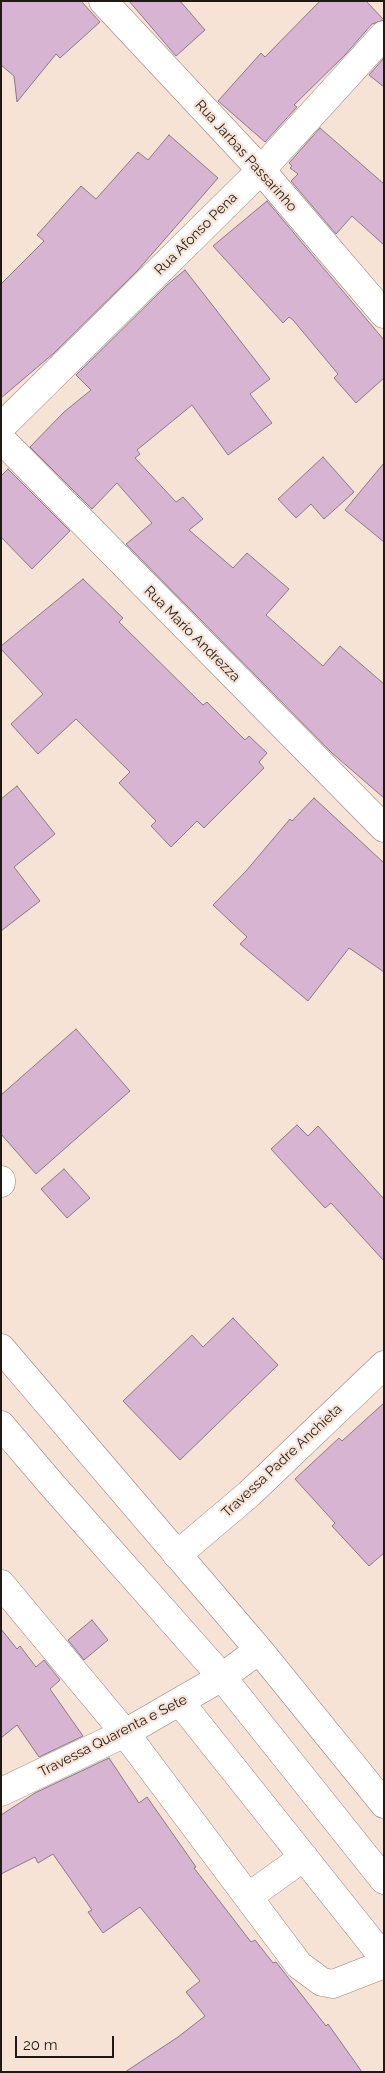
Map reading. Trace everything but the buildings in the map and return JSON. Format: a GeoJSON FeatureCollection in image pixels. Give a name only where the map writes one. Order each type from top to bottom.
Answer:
{"type":"FeatureCollection","features":[{"type":"Feature","properties":{"kind":"street","name":"Rua Jarbas Passarinho"},"geometry":{"type":"LineString","coordinates":[[103,1],[261,170],[384,314]]}},
{"type":"Feature","properties":{"kind":"street","name":"Rua Afonso Pena"},"geometry":{"type":"LineString","coordinates":[[1,426],[261,170],[384,35]]}},
{"type":"Feature","properties":{"kind":"street","name":"Rua Mario Andrezza"},"geometry":{"type":"LineString","coordinates":[[1,439],[384,828]]}},
{"type":"Feature","properties":{"kind":"street"},"geometry":{"type":"LineString","coordinates":[[1,1348],[259,1650],[384,1804]]}},
{"type":"Feature","properties":{"kind":"street","name":"Travessa Padre Anchieta"},"geometry":{"type":"LineString","coordinates":[[177,1555],[249,1494],[384,1365]]}},
{"type":"Feature","properties":{"kind":"street"},"geometry":{"type":"LineString","coordinates":[[1,1424],[53,1486],[222,1676],[384,1880]]}},
{"type":"Feature","properties":{"kind":"street"},"geometry":{"type":"LineString","coordinates":[[1,1584],[125,1733],[300,1965],[322,1982],[333,1984],[384,1964]]}},
{"type":"Feature","properties":{"kind":"street","name":"Travessa Quarenta e Sete"},"geometry":{"type":"LineString","coordinates":[[1,1792],[125,1733],[222,1676],[259,1650]]}},
{"type":"Feature","properties":{"kind":"street"},"geometry":{"type":"LineString","coordinates":[[180,1702],[384,1958]]}},
{"type":"Feature","properties":{"kind":"street"},"geometry":{"type":"LineString","coordinates":[[248,1897],[304,1857]]}}]}
